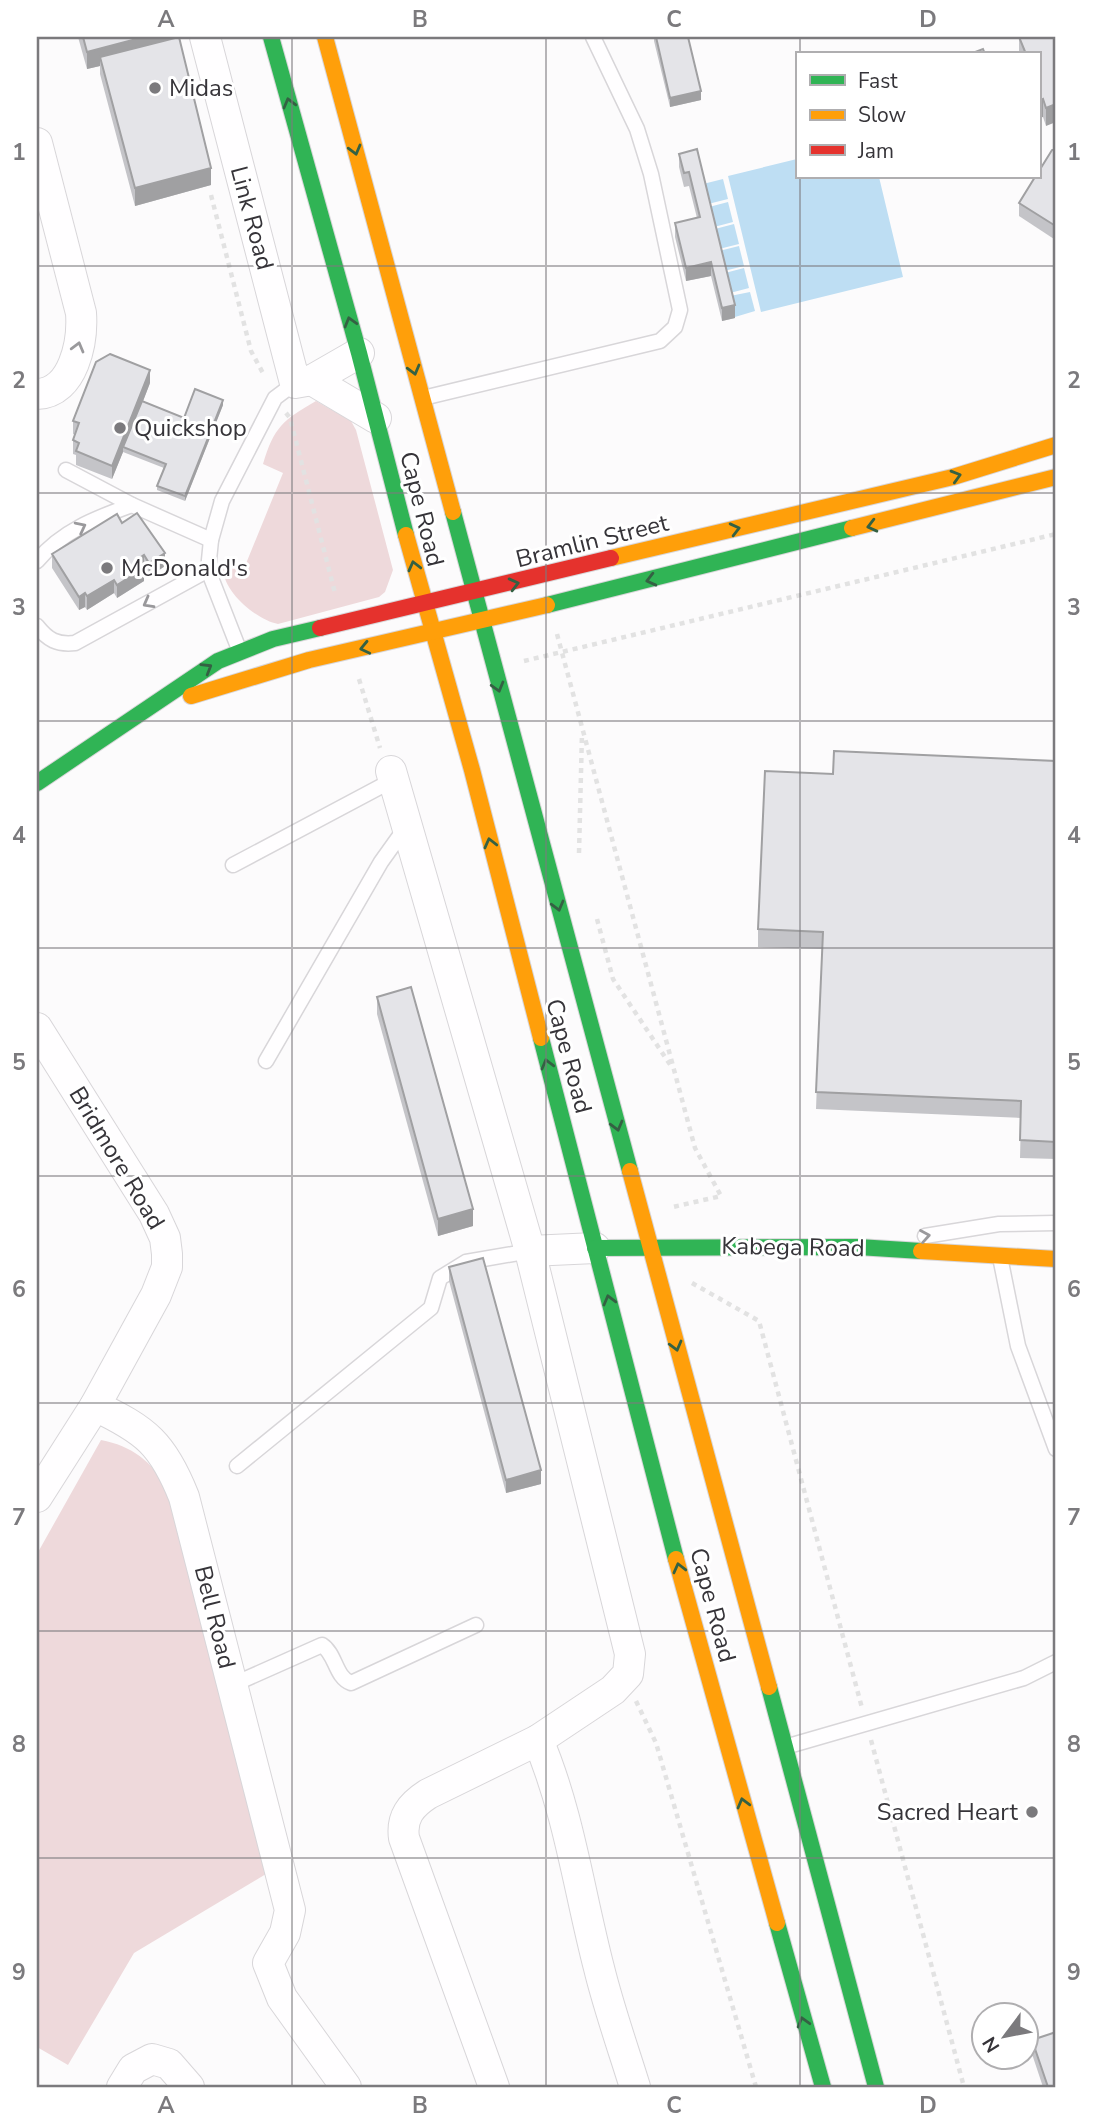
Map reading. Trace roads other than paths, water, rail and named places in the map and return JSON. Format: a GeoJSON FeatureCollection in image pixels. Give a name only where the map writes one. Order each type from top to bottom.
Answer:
{"type":"FeatureCollection","features":[{"type":"Feature","properties":{"kind":"main road","name":"Cape Road"},"geometry":{"type":"LineString","coordinates":[[271,37],[359,353],[423,603],[472,770],[704,1660],[823,2087]]}},
{"type":"Feature","properties":{"kind":"main road","name":"Cape Road"},"geometry":{"type":"LineString","coordinates":[[324,37],[876,2087]]}},
{"type":"Feature","properties":{"kind":"main road","name":"Bramlin Street"},"geometry":{"type":"LineString","coordinates":[[37,782],[152,708],[189,678],[240,652],[273,639],[423,603],[474,594],[953,477],[1056,445]]}},
{"type":"Feature","properties":{"kind":"main road","name":"Bramlin Street"},"geometry":{"type":"LineString","coordinates":[[152,708],[252,677],[350,651],[1056,477]]}},
{"type":"Feature","properties":{"kind":"main road","name":"Kabega Road"},"geometry":{"type":"LineString","coordinates":[[595,1248],[858,1247],[1056,1259]]}},
{"type":"Feature","properties":{"kind":"street","name":"Link Road"},"geometry":{"type":"LineString","coordinates":[[205,37],[304,381]]}},
{"type":"Feature","properties":{"kind":"street"},"geometry":{"type":"LineString","coordinates":[[37,143],[81,313],[82,329],[80,345],[68,374],[53,389],[37,394]]}},
{"type":"Feature","properties":{"kind":"street"},"geometry":{"type":"LineString","coordinates":[[304,381],[359,353]]}},
{"type":"Feature","properties":{"kind":"street"},"geometry":{"type":"LineString","coordinates":[[304,381],[376,418]]}},
{"type":"Feature","properties":{"kind":"street"},"geometry":{"type":"LineString","coordinates":[[392,775],[530,1251],[628,1666],[613,1690],[538,1740],[428,1794],[411,1807],[402,1827],[494,2087]]}},
{"type":"Feature","properties":{"kind":"street","name":"Bridmore Road"},"geometry":{"type":"LineString","coordinates":[[37,1028],[148,1204],[165,1238],[167,1267],[156,1295],[95,1406],[37,1497]]}},
{"type":"Feature","properties":{"kind":"street","name":"Kabega Road"},"geometry":{"type":"LineString","coordinates":[[530,1251],[595,1248]]}},
{"type":"Feature","properties":{"kind":"street","name":"Bell Road"},"geometry":{"type":"LineString","coordinates":[[95,1406],[134,1424],[157,1444],[172,1466],[184,1497],[290,1910],[285,1933],[268,1963],[282,1998],[346,2087]]}},
{"type":"Feature","properties":{"kind":"street"},"geometry":{"type":"LineString","coordinates":[[538,1740],[552,1774],[570,1834],[599,1968],[635,2087]]}},
{"type":"Feature","properties":{"kind":"street"},"geometry":{"type":"LineString","coordinates":[[122,2087],[133,2069],[152,2059],[169,2064],[189,2087]]}},
{"type":"Feature","properties":{"kind":"lane"},"geometry":{"type":"LineString","coordinates":[[421,398],[660,341],[675,327],[680,310],[651,174],[637,129],[593,37]]}},
{"type":"Feature","properties":{"kind":"lane"},"geometry":{"type":"LineString","coordinates":[[252,677],[208,570],[211,540],[222,501],[275,398],[304,381]]}},
{"type":"Feature","properties":{"kind":"lane"},"geometry":{"type":"LineString","coordinates":[[66,470],[132,505],[211,540]]}},
{"type":"Feature","properties":{"kind":"lane"},"geometry":{"type":"LineString","coordinates":[[37,561],[61,537],[100,517],[132,505]]}},
{"type":"Feature","properties":{"kind":"lane"},"geometry":{"type":"LineString","coordinates":[[37,626],[50,640],[61,645],[75,643],[208,570]]}},
{"type":"Feature","properties":{"kind":"lane"},"geometry":{"type":"LineString","coordinates":[[233,865],[392,775]]}},
{"type":"Feature","properties":{"kind":"lane"},"geometry":{"type":"LineString","coordinates":[[266,1062],[381,862],[407,826]]}},
{"type":"Feature","properties":{"kind":"lane"},"geometry":{"type":"LineString","coordinates":[[858,1247],[966,1228],[1056,1223]]}},
{"type":"Feature","properties":{"kind":"lane"},"geometry":{"type":"LineString","coordinates":[[237,1466],[431,1308],[440,1278],[466,1262],[530,1251]]}},
{"type":"Feature","properties":{"kind":"lane"},"geometry":{"type":"LineString","coordinates":[[1000,1256],[1018,1346],[1056,1449]]}},
{"type":"Feature","properties":{"kind":"lane"},"geometry":{"type":"LineString","coordinates":[[232,1685],[322,1645],[328,1650],[343,1679],[351,1683],[476,1625]]}},
{"type":"Feature","properties":{"kind":"lane"},"geometry":{"type":"LineString","coordinates":[[784,1747],[1024,1678],[1056,1662]]}},
{"type":"Feature","properties":{"kind":"water"},"geometry":{"type":"Polygon","coordinates":[[[796,159],[796,178],[879,178],[903,277],[761,312],[728,176],[796,159]]]}},
{"type":"Feature","properties":{"kind":"water"},"geometry":{"type":"Polygon","coordinates":[[[723,179],[728,199],[708,204],[703,184],[723,179]]]}},
{"type":"Feature","properties":{"kind":"water"},"geometry":{"type":"Polygon","coordinates":[[[728,202],[733,222],[714,227],[709,207],[728,202]]]}},
{"type":"Feature","properties":{"kind":"water"},"geometry":{"type":"Polygon","coordinates":[[[734,224],[739,244],[719,249],[715,229],[734,224]]]}},
{"type":"Feature","properties":{"kind":"water"},"geometry":{"type":"Polygon","coordinates":[[[739,246],[744,266],[724,271],[719,251],[739,246]]]}},
{"type":"Feature","properties":{"kind":"water"},"geometry":{"type":"Polygon","coordinates":[[[744,268],[749,288],[730,293],[725,273],[744,268]]]}},
{"type":"Feature","properties":{"kind":"water"},"geometry":{"type":"Polygon","coordinates":[[[750,292],[755,311],[735,317],[730,296],[750,292]]]}},
{"type":"Feature","properties":{"kind":"place","name":"Midas"},"geometry":{"type":"Point","coordinates":[155,88]}},
{"type":"Feature","properties":{"kind":"place","name":"Quickshop"},"geometry":{"type":"Point","coordinates":[120,428]}},
{"type":"Feature","properties":{"kind":"place","name":"McDonald's"},"geometry":{"type":"Point","coordinates":[107,568]}},
{"type":"Feature","properties":{"kind":"place","name":"Sacred Heart"},"geometry":{"type":"Point","coordinates":[1032,1812]}}]}
